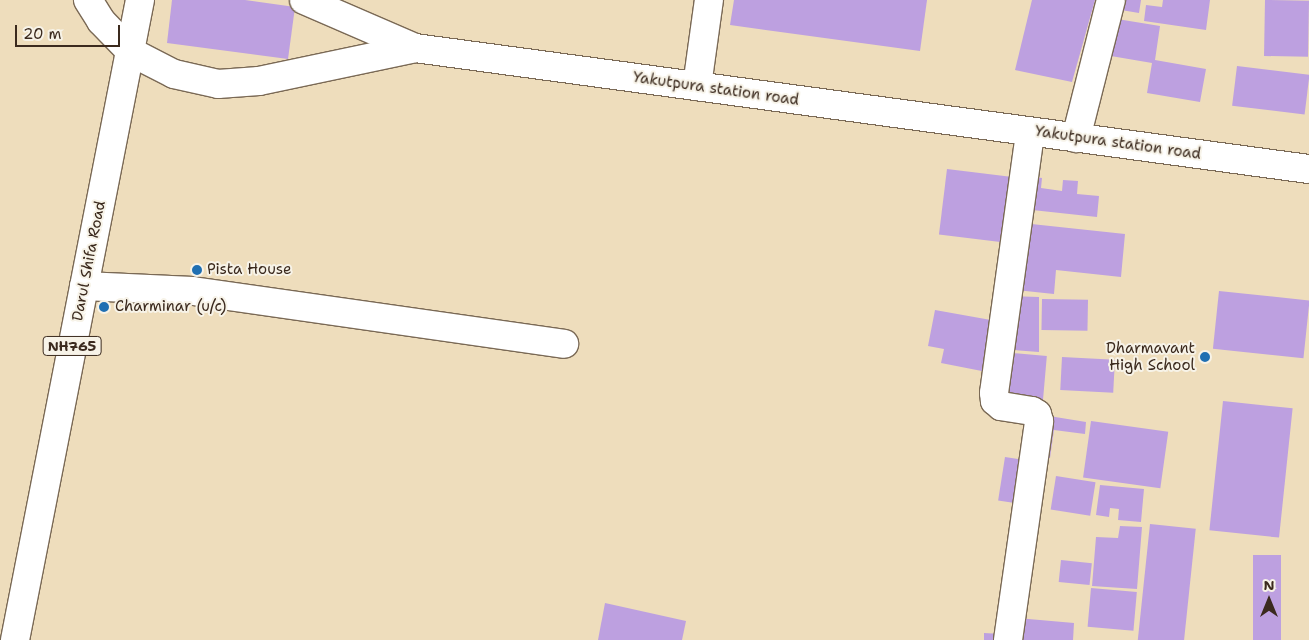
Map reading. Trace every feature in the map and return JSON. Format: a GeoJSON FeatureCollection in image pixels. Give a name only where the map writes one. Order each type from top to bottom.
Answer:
{"type":"FeatureCollection","features":[{"type":"Feature","properties":{"kind":"main road","name":"Yakutpura station road"},"geometry":{"type":"LineString","coordinates":[[88,0],[101,21],[131,52],[174,74],[218,84],[259,81],[415,48],[1309,169]]}},
{"type":"Feature","properties":{"kind":"main road","name":"Darul Shifa Road"},"geometry":{"type":"LineString","coordinates":[[15,640],[140,0]]}},
{"type":"Feature","properties":{"kind":"main road"},"geometry":{"type":"LineString","coordinates":[[304,0],[415,48]]}},
{"type":"Feature","properties":{"kind":"main road"},"geometry":{"type":"LineString","coordinates":[[697,86],[709,0]]}},
{"type":"Feature","properties":{"kind":"main road"},"geometry":{"type":"LineString","coordinates":[[1076,138],[1111,0]]}},
{"type":"Feature","properties":{"kind":"main road"},"geometry":{"type":"LineString","coordinates":[[1008,640],[1039,421],[1037,414],[1032,411],[1001,406],[995,401],[994,393],[1030,132]]}},
{"type":"Feature","properties":{"kind":"main road"},"geometry":{"type":"LineString","coordinates":[[84,286],[193,291],[564,344]]}},
{"type":"Feature","properties":{"kind":"building"},"geometry":{"type":"Polygon","coordinates":[[[172,0],[245,0],[295,7],[288,59],[167,43],[172,0]]]}},
{"type":"Feature","properties":{"kind":"building"},"geometry":{"type":"Polygon","coordinates":[[[734,0],[927,0],[920,51],[730,25],[734,0]]]}},
{"type":"Feature","properties":{"kind":"building"},"geometry":{"type":"Polygon","coordinates":[[[1032,0],[1095,0],[1072,82],[1015,70],[1032,0]]]}},
{"type":"Feature","properties":{"kind":"building"},"geometry":{"type":"Polygon","coordinates":[[[1123,0],[1141,0],[1139,13],[1121,10],[1123,0]]]}},
{"type":"Feature","properties":{"kind":"building"},"geometry":{"type":"Polygon","coordinates":[[[1163,0],[1210,0],[1206,30],[1144,21],[1146,5],[1162,7],[1163,0]]]}},
{"type":"Feature","properties":{"kind":"building"},"geometry":{"type":"Polygon","coordinates":[[[1265,0],[1309,1],[1308,57],[1264,56],[1265,0]]]}},
{"type":"Feature","properties":{"kind":"building"},"geometry":{"type":"Polygon","coordinates":[[[1111,18],[1160,26],[1155,60],[1206,69],[1200,102],[1147,93],[1152,63],[1105,55],[1111,18]]]}},
{"type":"Feature","properties":{"kind":"building"},"geometry":{"type":"Polygon","coordinates":[[[1237,66],[1309,75],[1305,115],[1232,106],[1237,66]]]}},
{"type":"Feature","properties":{"kind":"building"},"geometry":{"type":"Polygon","coordinates":[[[947,169],[1014,177],[1006,243],[939,235],[947,169]]]}},
{"type":"Feature","properties":{"kind":"building"},"geometry":{"type":"Polygon","coordinates":[[[1027,176],[1042,178],[1041,188],[1062,191],[1063,180],[1078,181],[1077,194],[1099,196],[1097,217],[1023,209],[1027,176]]]}},
{"type":"Feature","properties":{"kind":"building"},"geometry":{"type":"Polygon","coordinates":[[[1022,223],[1125,234],[1121,277],[1056,270],[1054,294],[1016,290],[1022,223]]]}},
{"type":"Feature","properties":{"kind":"building"},"geometry":{"type":"Polygon","coordinates":[[[1219,291],[1309,300],[1303,358],[1213,349],[1219,291]]]}},
{"type":"Feature","properties":{"kind":"building"},"geometry":{"type":"Polygon","coordinates":[[[1010,296],[1039,297],[1039,352],[1002,349],[1010,296]]]}},
{"type":"Feature","properties":{"kind":"building"},"geometry":{"type":"Polygon","coordinates":[[[1042,299],[1088,300],[1087,331],[1041,330],[1042,299]]]}},
{"type":"Feature","properties":{"kind":"building"},"geometry":{"type":"Polygon","coordinates":[[[935,310],[1002,322],[992,373],[941,363],[944,349],[928,346],[935,310]]]}},
{"type":"Feature","properties":{"kind":"building"},"geometry":{"type":"Polygon","coordinates":[[[1001,352],[1047,356],[1043,401],[997,397],[1001,352]]]}},
{"type":"Feature","properties":{"kind":"building"},"geometry":{"type":"Polygon","coordinates":[[[1062,357],[1115,360],[1113,393],[1060,390],[1062,357]]]}},
{"type":"Feature","properties":{"kind":"building"},"geometry":{"type":"Polygon","coordinates":[[[1223,401],[1293,408],[1279,538],[1209,530],[1223,401]]]}},
{"type":"Feature","properties":{"kind":"building"},"geometry":{"type":"Polygon","coordinates":[[[1043,415],[1086,422],[1085,434],[1054,430],[1050,458],[1037,456],[1043,415]]]}},
{"type":"Feature","properties":{"kind":"building"},"geometry":{"type":"Polygon","coordinates":[[[1091,421],[1168,432],[1160,488],[1083,477],[1091,421]]]}},
{"type":"Feature","properties":{"kind":"building"},"geometry":{"type":"Polygon","coordinates":[[[1005,457],[1031,461],[1024,505],[998,500],[1005,457]]]}},
{"type":"Feature","properties":{"kind":"building"},"geometry":{"type":"Polygon","coordinates":[[[1056,476],[1096,482],[1090,516],[1051,510],[1056,476]]]}},
{"type":"Feature","properties":{"kind":"building"},"geometry":{"type":"Polygon","coordinates":[[[1100,485],[1144,489],[1141,522],[1118,520],[1119,509],[1110,508],[1109,517],[1096,515],[1100,485]]]}},
{"type":"Feature","properties":{"kind":"building"},"geometry":{"type":"Polygon","coordinates":[[[1150,524],[1196,529],[1184,640],[1138,640],[1150,524]]]}},
{"type":"Feature","properties":{"kind":"building"},"geometry":{"type":"Polygon","coordinates":[[[1120,526],[1142,527],[1137,589],[1092,586],[1096,537],[1118,538],[1120,526]]]}},
{"type":"Feature","properties":{"kind":"building"},"geometry":{"type":"Polygon","coordinates":[[[1253,555],[1281,555],[1281,640],[1253,640],[1253,555]]]}},
{"type":"Feature","properties":{"kind":"building"},"geometry":{"type":"Polygon","coordinates":[[[1061,560],[1092,563],[1090,585],[1059,582],[1061,560]]]}},
{"type":"Feature","properties":{"kind":"building"},"geometry":{"type":"Polygon","coordinates":[[[1091,588],[1137,592],[1133,631],[1088,627],[1091,588]]]}},
{"type":"Feature","properties":{"kind":"building"},"geometry":{"type":"Polygon","coordinates":[[[605,603],[686,621],[682,640],[598,640],[605,603]]]}},
{"type":"Feature","properties":{"kind":"building"},"geometry":{"type":"Polygon","coordinates":[[[1017,618],[1074,623],[1073,640],[1015,640],[1017,618]]]}},
{"type":"Feature","properties":{"kind":"building"},"geometry":{"type":"Polygon","coordinates":[[[984,633],[1002,634],[1002,640],[984,640],[984,633]]]}},
{"type":"Feature","properties":{"kind":"place","name":"Pista House"},"geometry":{"type":"Point","coordinates":[197,270]}},
{"type":"Feature","properties":{"kind":"place","name":"Charminar (u/c)"},"geometry":{"type":"Point","coordinates":[104,307]}},
{"type":"Feature","properties":{"kind":"place","name":"Dharmavant High School"},"geometry":{"type":"Point","coordinates":[1205,357]}}]}
